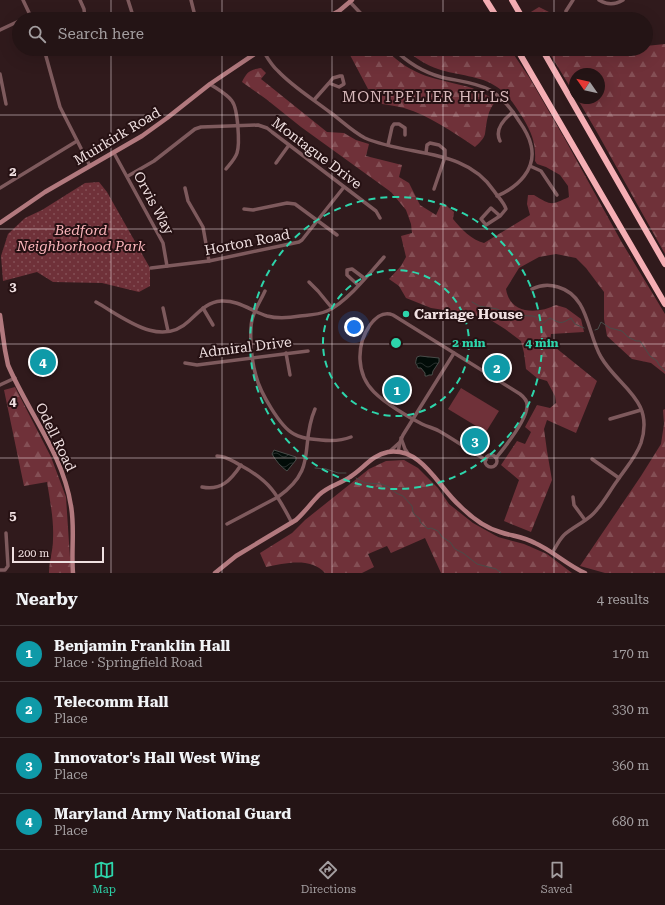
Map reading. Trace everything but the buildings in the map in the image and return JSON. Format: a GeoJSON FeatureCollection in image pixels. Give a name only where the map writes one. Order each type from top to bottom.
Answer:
{"type":"FeatureCollection","features":[{"type":"Feature","properties":{"kind":"highway"},"geometry":{"type":"LineString","coordinates":[[486,0],[494,12]]}},
{"type":"Feature","properties":{"kind":"highway"},"geometry":{"type":"LineString","coordinates":[[512,0],[519,12]]}},
{"type":"Feature","properties":{"kind":"highway"},"geometry":{"type":"LineString","coordinates":[[521,56],[665,304]]}},
{"type":"Feature","properties":{"kind":"highway"},"geometry":{"type":"LineString","coordinates":[[546,56],[665,264]]}},
{"type":"Feature","properties":{"kind":"street"},"geometry":{"type":"LineString","coordinates":[[23,0],[29,12]]}},
{"type":"Feature","properties":{"kind":"street"},"geometry":{"type":"LineString","coordinates":[[80,0],[84,12]]}},
{"type":"Feature","properties":{"kind":"street"},"geometry":{"type":"LineString","coordinates":[[128,0],[132,12]]}},
{"type":"Feature","properties":{"kind":"street"},"geometry":{"type":"LineString","coordinates":[[190,0],[194,12]]}},
{"type":"Feature","properties":{"kind":"street"},"geometry":{"type":"LineString","coordinates":[[566,11],[573,0]]}},
{"type":"Feature","properties":{"kind":"street"},"geometry":{"type":"LineString","coordinates":[[599,0],[609,4],[618,3],[623,0]]}},
{"type":"Feature","properties":{"kind":"street"},"geometry":{"type":"LineString","coordinates":[[337,12],[351,1],[360,12]]}},
{"type":"Feature","properties":{"kind":"street"},"geometry":{"type":"LineString","coordinates":[[0,30],[12,24]]}},
{"type":"Feature","properties":{"kind":"street"},"geometry":{"type":"LineString","coordinates":[[46,56],[57,100],[63,115],[90,166]]}},
{"type":"Feature","properties":{"kind":"street","name":"Muirkirk Road"},"geometry":{"type":"LineString","coordinates":[[0,223],[45,192],[114,153],[167,118],[210,84],[252,56]]}},
{"type":"Feature","properties":{"kind":"street"},"geometry":{"type":"LineString","coordinates":[[267,56],[278,72],[361,135],[373,141],[444,157],[460,162],[472,169],[489,184],[506,209],[500,216],[486,225],[481,219],[490,208],[492,208],[500,216]]}},
{"type":"Feature","properties":{"kind":"street"},"geometry":{"type":"LineString","coordinates":[[402,56],[426,72],[485,87],[500,97],[513,112],[526,131],[531,144],[532,156],[530,166],[520,181],[506,192],[497,196]]}},
{"type":"Feature","properties":{"kind":"street"},"geometry":{"type":"LineString","coordinates":[[0,74],[6,104]]}},
{"type":"Feature","properties":{"kind":"street"},"geometry":{"type":"LineString","coordinates":[[314,100],[329,83]]}},
{"type":"Feature","properties":{"kind":"street"},"geometry":{"type":"LineString","coordinates":[[210,84],[233,102],[237,113],[237,152],[234,159],[226,169]]}},
{"type":"Feature","properties":{"kind":"street"},"geometry":{"type":"LineString","coordinates":[[500,141],[497,136],[499,127],[513,112]]}},
{"type":"Feature","properties":{"kind":"street"},"geometry":{"type":"LineString","coordinates":[[388,144],[394,124],[402,125],[405,128],[405,134]]}},
{"type":"Feature","properties":{"kind":"street","name":"Montague Drive"},"geometry":{"type":"LineString","coordinates":[[128,176],[154,161],[195,129],[252,125],[262,126],[376,211],[380,218]]}},
{"type":"Feature","properties":{"kind":"street"},"geometry":{"type":"LineString","coordinates":[[0,188],[77,141]]}},
{"type":"Feature","properties":{"kind":"street"},"geometry":{"type":"LineString","coordinates":[[426,153],[428,144],[435,144],[445,150],[434,189]]}},
{"type":"Feature","properties":{"kind":"street"},"geometry":{"type":"LineString","coordinates":[[276,163],[289,145]]}},
{"type":"Feature","properties":{"kind":"street","name":"Orvis Way"},"geometry":{"type":"LineString","coordinates":[[114,153],[128,176],[163,243],[167,266]]}},
{"type":"Feature","properties":{"kind":"street"},"geometry":{"type":"LineString","coordinates":[[530,166],[542,171],[557,195]]}},
{"type":"Feature","properties":{"kind":"street","name":"Horton Road"},"geometry":{"type":"LineString","coordinates":[[151,268],[209,261],[296,244],[302,240],[344,187]]}},
{"type":"Feature","properties":{"kind":"street"},"geometry":{"type":"LineString","coordinates":[[185,188],[188,201],[203,227],[209,261]]}},
{"type":"Feature","properties":{"kind":"street"},"geometry":{"type":"LineString","coordinates":[[244,209],[253,210],[292,203],[299,206],[337,235]]}},
{"type":"Feature","properties":{"kind":"street"},"geometry":{"type":"LineString","coordinates":[[96,302],[146,330],[155,332],[168,331],[184,325],[203,308],[216,302],[227,301],[241,304],[272,317],[287,318],[314,315],[332,308],[341,302],[384,257]]}},
{"type":"Feature","properties":{"kind":"street"},"geometry":{"type":"LineString","coordinates":[[358,285],[347,275],[348,270],[352,269],[364,278]]}},
{"type":"Feature","properties":{"kind":"street"},"geometry":{"type":"LineString","coordinates":[[309,282],[332,308]]}},
{"type":"Feature","properties":{"kind":"street"},"geometry":{"type":"LineString","coordinates":[[532,289],[541,286],[554,286],[564,289],[576,298],[584,312],[599,354],[610,370],[633,394],[641,410],[643,426],[637,451],[597,510],[563,537],[552,553]]}},
{"type":"Feature","properties":{"kind":"street"},"geometry":{"type":"LineString","coordinates":[[265,291],[251,327],[254,370],[258,383],[279,419],[285,428],[302,438],[334,441],[351,437]]}},
{"type":"Feature","properties":{"kind":"street"},"geometry":{"type":"LineString","coordinates":[[163,308],[168,331]]}},
{"type":"Feature","properties":{"kind":"street"},"geometry":{"type":"LineString","coordinates":[[203,308],[213,325]]}},
{"type":"Feature","properties":{"kind":"street"},"geometry":{"type":"LineString","coordinates":[[389,313],[454,353],[520,394],[526,401],[527,410],[519,426],[496,458],[497,464],[492,467],[487,465],[486,460],[440,432],[424,425],[373,391],[366,380],[361,367],[360,349],[368,328],[376,318],[383,314],[389,313]]}},
{"type":"Feature","properties":{"kind":"street","name":"Odell Road"},"geometry":{"type":"LineString","coordinates":[[0,316],[8,365],[50,446],[65,481],[72,514],[72,573]]}},
{"type":"Feature","properties":{"kind":"street","name":"Admiral Drive"},"geometry":{"type":"LineString","coordinates":[[185,363],[197,365],[308,351]]}},
{"type":"Feature","properties":{"kind":"street"},"geometry":{"type":"LineString","coordinates":[[286,353],[290,375]]}},
{"type":"Feature","properties":{"kind":"street"},"geometry":{"type":"LineString","coordinates":[[389,452],[400,440],[454,353]]}},
{"type":"Feature","properties":{"kind":"street"},"geometry":{"type":"LineString","coordinates":[[0,385],[14,378]]}},
{"type":"Feature","properties":{"kind":"street"},"geometry":{"type":"LineString","coordinates":[[227,524],[278,496],[292,485],[301,473],[306,457],[311,418],[315,409]]}},
{"type":"Feature","properties":{"kind":"street"},"geometry":{"type":"LineString","coordinates":[[610,419],[641,410]]}},
{"type":"Feature","properties":{"kind":"street"},"geometry":{"type":"LineString","coordinates":[[398,452],[400,440]]}},
{"type":"Feature","properties":{"kind":"street"},"geometry":{"type":"LineString","coordinates":[[400,440],[404,449],[409,455]]}},
{"type":"Feature","properties":{"kind":"street"},"geometry":{"type":"LineString","coordinates":[[215,573],[236,556],[292,523],[304,513],[325,490],[350,478],[374,458],[389,452],[398,452],[409,455],[421,462],[457,504],[473,517],[492,529],[529,540],[585,573]]}},
{"type":"Feature","properties":{"kind":"street"},"geometry":{"type":"LineString","coordinates":[[217,456],[229,458],[264,480],[278,496],[292,523]]}},
{"type":"Feature","properties":{"kind":"street"},"geometry":{"type":"LineString","coordinates":[[486,460],[490,456],[496,458]]}},
{"type":"Feature","properties":{"kind":"street"},"geometry":{"type":"LineString","coordinates":[[592,459],[619,478]]}},
{"type":"Feature","properties":{"kind":"street"},"geometry":{"type":"LineString","coordinates":[[202,487],[214,488],[222,486],[232,478],[241,465]]}},
{"type":"Feature","properties":{"kind":"street"},"geometry":{"type":"LineString","coordinates":[[573,496],[572,501],[574,505],[586,520]]}},
{"type":"Feature","properties":{"kind":"street"},"geometry":{"type":"LineString","coordinates":[[0,570],[5,570],[8,566],[6,534]]}},
{"type":"Feature","properties":{"kind":"green space"},"geometry":{"type":"Polygon","coordinates":[[[539,7],[549,12],[531,12],[539,7]]]}},
{"type":"Feature","properties":{"kind":"green space"},"geometry":{"type":"Polygon","coordinates":[[[665,44],[665,254],[580,104],[605,104],[605,68],[569,68],[569,85],[551,56],[653,56],[653,45],[665,44]]]}},
{"type":"Feature","properties":{"kind":"green space"},"geometry":{"type":"Polygon","coordinates":[[[351,56],[393,56],[416,72],[436,79],[472,88],[497,100],[489,112],[485,134],[482,140],[475,147],[450,130],[423,115],[404,108],[382,104],[375,90],[368,89],[351,56]]]}},
{"type":"Feature","properties":{"kind":"green space"},"geometry":{"type":"Polygon","coordinates":[[[414,56],[515,56],[529,77],[621,241],[665,314],[665,374],[651,363],[632,359],[607,336],[604,319],[604,292],[586,268],[576,258],[556,254],[539,257],[519,268],[506,289],[513,304],[519,308],[533,311],[556,305],[566,308],[581,319],[584,332],[551,334],[550,341],[556,348],[597,381],[576,433],[547,420],[544,429],[552,480],[531,532],[504,521],[519,480],[501,465],[517,441],[525,444],[531,432],[525,427],[537,405],[550,408],[556,403],[555,396],[547,381],[537,378],[526,369],[521,341],[489,319],[470,314],[431,308],[406,298],[399,286],[389,279],[401,266],[406,257],[401,236],[412,233],[411,224],[406,210],[391,192],[242,82],[249,72],[261,68],[266,73],[261,79],[327,132],[344,133],[356,140],[369,144],[366,156],[402,165],[399,177],[409,183],[420,205],[436,215],[442,202],[454,212],[453,219],[460,227],[471,237],[480,242],[484,243],[530,215],[527,204],[528,195],[534,195],[548,203],[555,203],[569,197],[568,186],[560,175],[537,164],[535,161],[534,144],[529,129],[515,105],[501,90],[483,80],[433,67],[414,56]]]}},
{"type":"Feature","properties":{"kind":"green space","name":"Bedford Neighborhood Park"},"geometry":{"type":"Polygon","coordinates":[[[99,182],[107,192],[150,268],[150,286],[139,292],[102,283],[53,282],[37,272],[3,281],[1,256],[8,234],[25,218],[42,210],[85,183],[99,182]]]}},
{"type":"Feature","properties":{"kind":"green space"},"geometry":{"type":"Polygon","coordinates":[[[15,387],[51,457],[66,497],[71,573],[49,573],[53,543],[53,525],[47,482],[24,486],[4,390],[15,387]]]}},
{"type":"Feature","properties":{"kind":"green space"},"geometry":{"type":"Polygon","coordinates":[[[461,388],[499,411],[486,432],[448,409],[461,388]]]}},
{"type":"Feature","properties":{"kind":"green space"},"geometry":{"type":"Polygon","coordinates":[[[665,409],[665,573],[605,573],[580,566],[661,444],[664,424],[663,410],[665,409]]]}},
{"type":"Feature","properties":{"kind":"green space"},"geometry":{"type":"Polygon","coordinates":[[[404,460],[418,468],[438,488],[449,504],[473,523],[498,537],[524,544],[547,554],[572,573],[441,573],[425,538],[391,553],[387,546],[368,554],[374,567],[362,573],[325,573],[313,565],[297,562],[266,567],[260,553],[292,533],[305,520],[369,469],[386,461],[404,460]]]}},
{"type":"Feature","properties":{"kind":"water"},"geometry":{"type":"Polygon","coordinates":[[[417,357],[439,358],[439,362],[432,375],[425,376],[425,373],[421,368],[418,368],[416,362],[417,357]]]}},
{"type":"Feature","properties":{"kind":"water"},"geometry":{"type":"Polygon","coordinates":[[[274,450],[296,457],[296,460],[287,471],[272,454],[274,450]]]}},
{"type":"Feature","properties":{"kind":"waterway"},"geometry":{"type":"LineString","coordinates":[[472,302],[479,306],[497,309],[508,315],[533,316],[536,317],[540,323],[550,318],[561,322],[571,318],[575,324],[584,328]]}},
{"type":"Feature","properties":{"kind":"waterway"},"geometry":{"type":"LineString","coordinates":[[595,330],[598,329],[601,322],[610,328],[622,331],[628,337],[636,341],[640,341],[650,356],[657,361],[665,371]]}},
{"type":"Feature","properties":{"kind":"waterway"},"geometry":{"type":"LineString","coordinates":[[315,468],[326,469],[338,473],[346,473]]}},
{"type":"Feature","properties":{"kind":"waterway"},"geometry":{"type":"LineString","coordinates":[[356,478],[365,483],[381,484],[389,487],[396,493],[403,496],[412,506],[413,512],[420,519],[420,522],[428,529],[431,528],[438,531],[442,537],[450,542],[455,549],[463,553],[477,564],[496,569],[501,573]]}},
{"type":"Feature","properties":{"kind":"place","name":"Carriage House"},"geometry":{"type":"Point","coordinates":[406,314]}},
{"type":"Feature","properties":{"kind":"place","name":"Maryland Army National Guard"},"geometry":{"type":"Point","coordinates":[43,362]}},
{"type":"Feature","properties":{"kind":"place","name":"Telecomm Hall"},"geometry":{"type":"Point","coordinates":[497,368]}},
{"type":"Feature","properties":{"kind":"place","name":"Benjamin Franklin Hall"},"geometry":{"type":"Point","coordinates":[397,390]}},
{"type":"Feature","properties":{"kind":"place","name":"Innovator's Hall West Wing"},"geometry":{"type":"Point","coordinates":[475,441]}},
{"type":"Feature","properties":{"kind":"district","name":"MONTPELIER HILLS"},"geometry":{"type":"Point","coordinates":[426,97]}}]}
